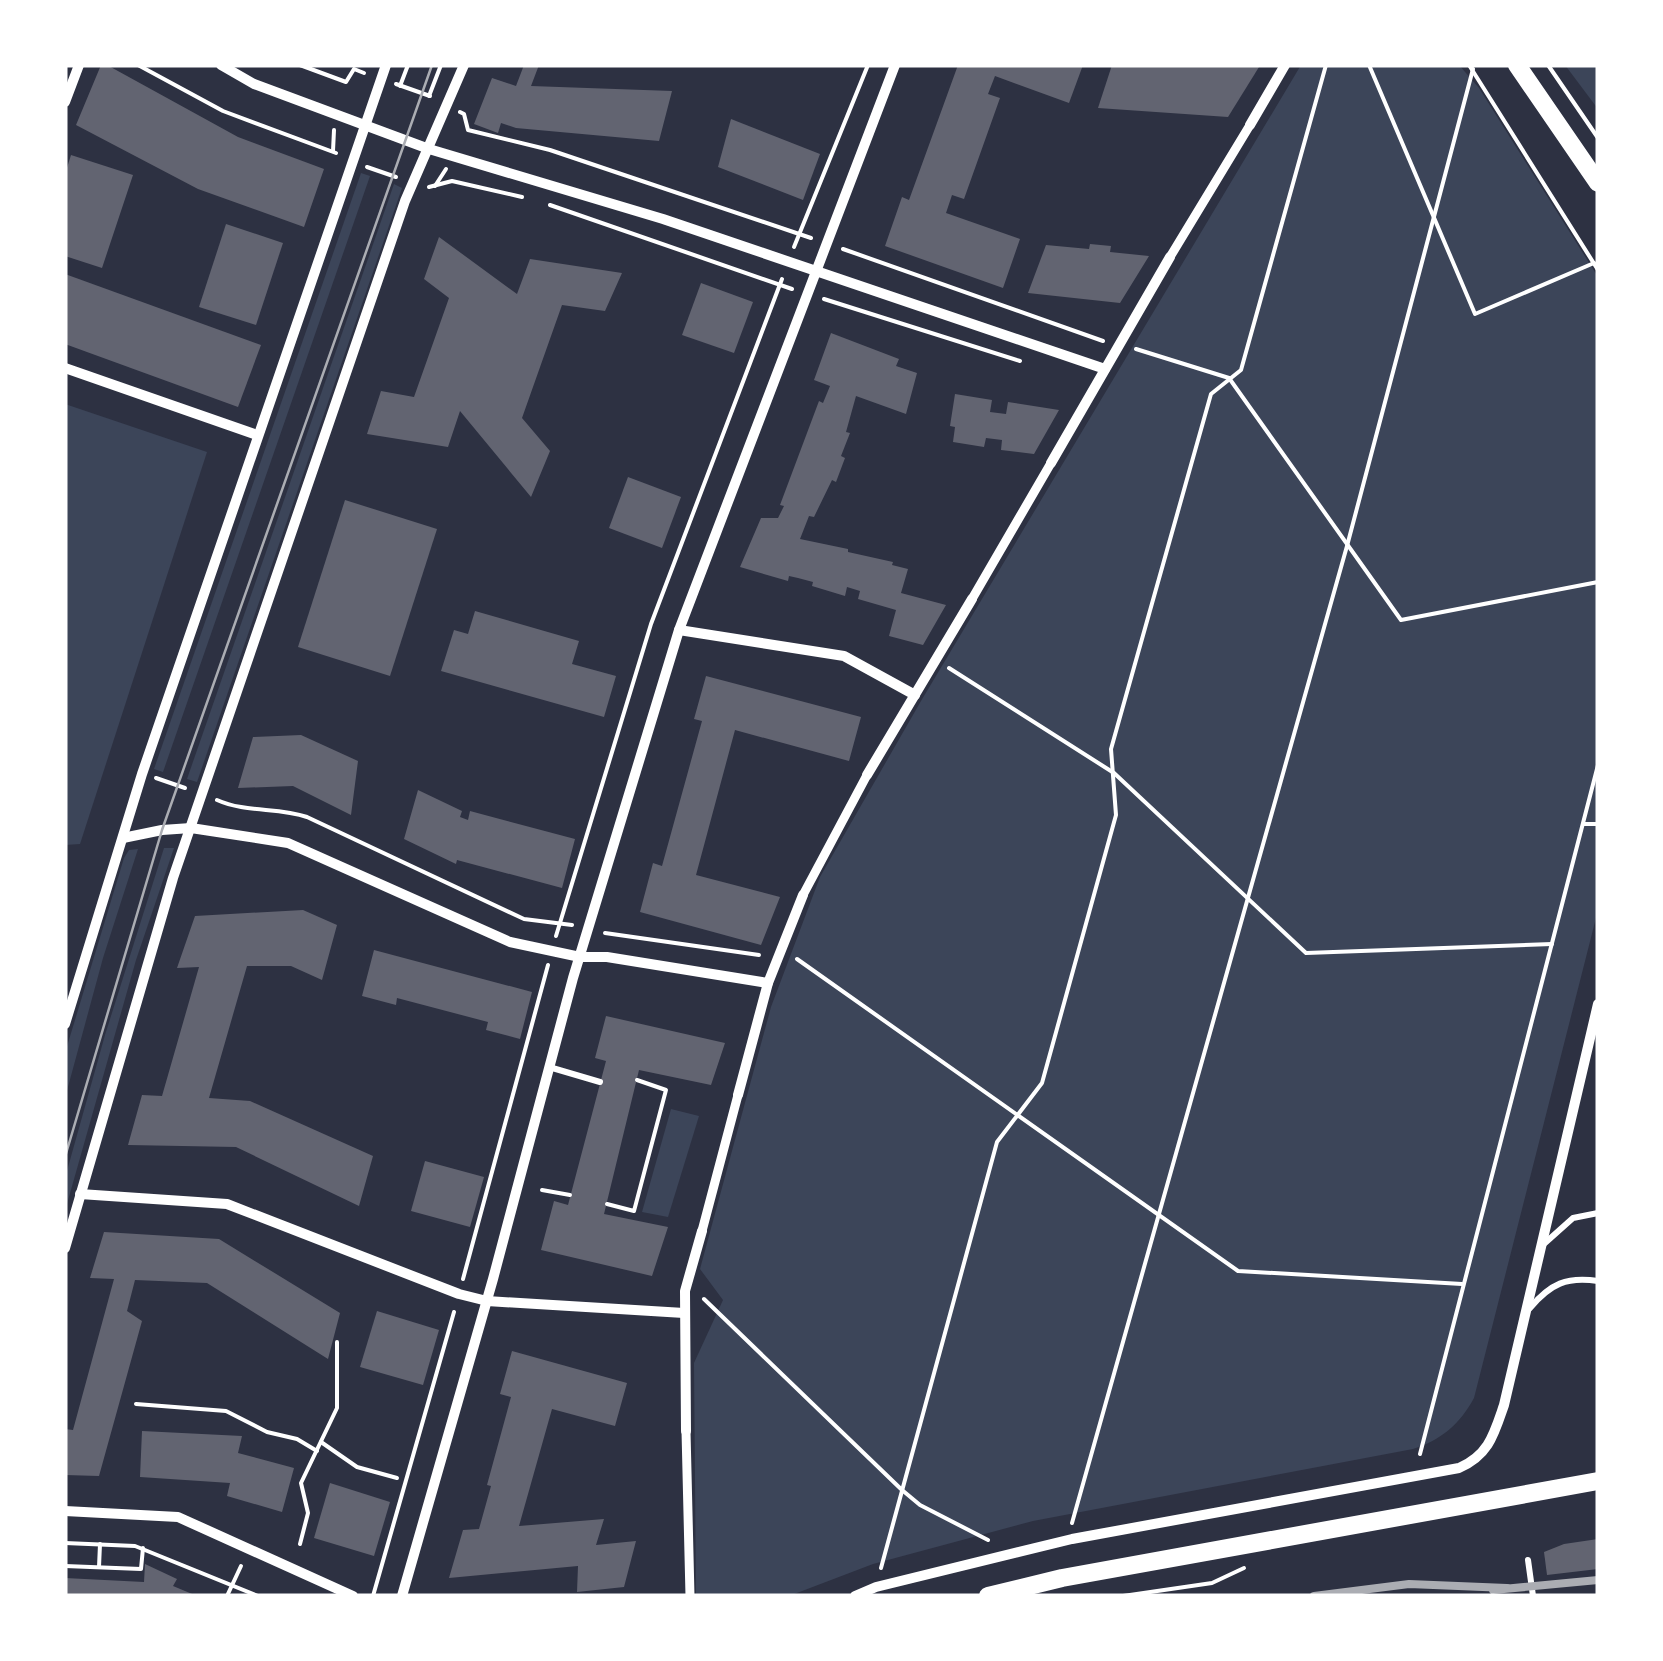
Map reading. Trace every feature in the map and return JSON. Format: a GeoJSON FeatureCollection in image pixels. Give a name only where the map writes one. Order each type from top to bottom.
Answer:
{"type":"FeatureCollection","features":[{"type":"Feature","properties":{"kind":"main road"},"geometry":{"type":"LineString","coordinates":[[1517,65],[1598,183]]}},
{"type":"Feature","properties":{"kind":"main road"},"geometry":{"type":"LineString","coordinates":[[988,1596],[1062,1578],[1598,1482]]}},
{"type":"Feature","properties":{"kind":"street"},"geometry":{"type":"LineString","coordinates":[[65,102],[79,65]]}},
{"type":"Feature","properties":{"kind":"street"},"geometry":{"type":"LineString","coordinates":[[221,65],[254,84],[430,149],[663,219],[1106,369]]}},
{"type":"Feature","properties":{"kind":"street"},"geometry":{"type":"LineString","coordinates":[[65,1024],[142,774],[386,65]]}},
{"type":"Feature","properties":{"kind":"street"},"geometry":{"type":"LineString","coordinates":[[65,1248],[173,878],[412,183],[464,65]]}},
{"type":"Feature","properties":{"kind":"street"},"geometry":{"type":"LineString","coordinates":[[402,1596],[580,957],[679,630],[895,65]]}},
{"type":"Feature","properties":{"kind":"street"},"geometry":{"type":"LineString","coordinates":[[690,1596],[685,1292],[768,983],[802,894],[867,774],[1286,65]]}},
{"type":"Feature","properties":{"kind":"street"},"geometry":{"type":"LineString","coordinates":[[65,368],[257,435]]}},
{"type":"Feature","properties":{"kind":"street"},"geometry":{"type":"LineString","coordinates":[[679,630],[844,656],[915,695]]}},
{"type":"Feature","properties":{"kind":"street"},"geometry":{"type":"LineString","coordinates":[[123,838],[191,828],[288,843],[510,942],[580,957],[606,957],[768,983]]}},
{"type":"Feature","properties":{"kind":"street"},"geometry":{"type":"LineString","coordinates":[[855,1596],[1072,1539],[1460,1468],[1474,1462],[1491,1443],[1504,1405],[1598,1004]]}},
{"type":"Feature","properties":{"kind":"street"},"geometry":{"type":"LineString","coordinates":[[80,1194],[227,1204],[486,1301],[684,1312]]}},
{"type":"Feature","properties":{"kind":"street"},"geometry":{"type":"LineString","coordinates":[[65,1511],[178,1517],[353,1596]]}},
{"type":"Feature","properties":{"kind":"lane"},"geometry":{"type":"LineString","coordinates":[[549,1067],[600,1082]]}},
{"type":"Feature","properties":{"kind":"lane"},"geometry":{"type":"LineString","coordinates":[[1542,1246],[1572,1218],[1598,1213]]}},
{"type":"Feature","properties":{"kind":"lane"},"geometry":{"type":"LineString","coordinates":[[1526,1312],[1553,1284],[1568,1279],[1598,1281]]}},
{"type":"Feature","properties":{"kind":"lane"},"geometry":{"type":"LineString","coordinates":[[1528,1560],[1532,1596]]}},
{"type":"Feature","properties":{"kind":"path"},"geometry":{"type":"LineString","coordinates":[[138,65],[223,111],[412,183],[434,188],[452,182],[533,200]]}},
{"type":"Feature","properties":{"kind":"path"},"geometry":{"type":"LineString","coordinates":[[300,65],[346,82],[354,69],[429,96],[464,114],[468,130],[550,150],[1090,338],[1229,378],[1401,620],[1598,582]]}},
{"type":"Feature","properties":{"kind":"path"},"geometry":{"type":"LineString","coordinates":[[400,86],[408,65]]}},
{"type":"Feature","properties":{"kind":"path"},"geometry":{"type":"LineString","coordinates":[[429,96],[441,65]]}},
{"type":"Feature","properties":{"kind":"path"},"geometry":{"type":"LineString","coordinates":[[876,1588],[997,1142],[1042,1083],[1048,1064],[1116,815],[1111,749],[1211,394],[1241,370],[1326,65]]}},
{"type":"Feature","properties":{"kind":"path"},"geometry":{"type":"LineString","coordinates":[[1370,65],[1475,314],[1594,263]]}},
{"type":"Feature","properties":{"kind":"path"},"geometry":{"type":"LineString","coordinates":[[1548,65],[1598,138]]}},
{"type":"Feature","properties":{"kind":"path"},"geometry":{"type":"LineString","coordinates":[[1072,1520],[1348,546],[1471,67]]}},
{"type":"Feature","properties":{"kind":"path"},"geometry":{"type":"LineString","coordinates":[[1471,67],[1598,270]]}},
{"type":"Feature","properties":{"kind":"path"},"geometry":{"type":"LineString","coordinates":[[551,206],[806,294],[1024,362]]}},
{"type":"Feature","properties":{"kind":"path"},"geometry":{"type":"LineString","coordinates":[[936,660],[1114,773],[1306,953],[1552,944]]}},
{"type":"Feature","properties":{"kind":"path"},"geometry":{"type":"LineString","coordinates":[[1420,1454],[1598,765]]}},
{"type":"Feature","properties":{"kind":"path"},"geometry":{"type":"LineString","coordinates":[[142,774],[234,808],[308,817],[524,919],[589,927],[613,935],[780,952],[1238,1271],[1462,1284]]}},
{"type":"Feature","properties":{"kind":"path"},"geometry":{"type":"LineString","coordinates":[[1584,824],[1598,824]]}},
{"type":"Feature","properties":{"kind":"path"},"geometry":{"type":"LineString","coordinates":[[607,1204],[634,1211],[666,1090],[636,1080]]}},
{"type":"Feature","properties":{"kind":"path"},"geometry":{"type":"LineString","coordinates":[[542,1190],[570,1196]]}},
{"type":"Feature","properties":{"kind":"path"},"geometry":{"type":"LineString","coordinates":[[685,1292],[708,1301],[920,1506],[988,1540]]}},
{"type":"Feature","properties":{"kind":"path"},"geometry":{"type":"LineString","coordinates":[[300,1544],[308,1514],[301,1483],[337,1408],[337,1342]]}},
{"type":"Feature","properties":{"kind":"path"},"geometry":{"type":"LineString","coordinates":[[136,1404],[226,1412],[317,1450]]}},
{"type":"Feature","properties":{"kind":"path"},"geometry":{"type":"LineString","coordinates":[[321,1442],[357,1468],[397,1478]]}},
{"type":"Feature","properties":{"kind":"path"},"geometry":{"type":"LineString","coordinates":[[65,1543],[143,1548],[258,1596]]}},
{"type":"Feature","properties":{"kind":"path"},"geometry":{"type":"LineString","coordinates":[[99,1567],[100,1544]]}},
{"type":"Feature","properties":{"kind":"path"},"geometry":{"type":"LineString","coordinates":[[65,1566],[142,1569],[143,1548]]}},
{"type":"Feature","properties":{"kind":"path"},"geometry":{"type":"LineString","coordinates":[[227,1596],[240,1566]]}},
{"type":"Feature","properties":{"kind":"shaded area"},"geometry":{"type":"Polygon","coordinates":[[[1301,65],[1459,65],[1479,88],[1598,277],[1598,910],[1474,1398],[1449,1430],[1413,1449],[1033,1521],[873,1564],[789,1596],[696,1596],[694,1363],[723,1300],[700,1269],[771,1007],[820,877],[1301,65]]]}},
{"type":"Feature","properties":{"kind":"shaded area"},"geometry":{"type":"Polygon","coordinates":[[[1565,65],[1598,65],[1598,109],[1565,65]]]}},
{"type":"Feature","properties":{"kind":"shaded area"},"geometry":{"type":"Polygon","coordinates":[[[361,173],[370,176],[163,772],[154,769],[361,173]]]}},
{"type":"Feature","properties":{"kind":"shaded area"},"geometry":{"type":"Polygon","coordinates":[[[394,184],[402,188],[197,782],[187,779],[394,184]]]}},
{"type":"Feature","properties":{"kind":"shaded area"},"geometry":{"type":"Polygon","coordinates":[[[65,404],[207,452],[80,844],[65,845],[65,404]]]}},
{"type":"Feature","properties":{"kind":"shaded area"},"geometry":{"type":"Polygon","coordinates":[[[164,848],[174,848],[136,960],[65,1211],[65,1178],[164,848]]]}},
{"type":"Feature","properties":{"kind":"shaded area"},"geometry":{"type":"Polygon","coordinates":[[[138,849],[65,1098],[65,1053],[124,858],[129,850],[138,849]]]}},
{"type":"Feature","properties":{"kind":"shaded area"},"geometry":{"type":"Polygon","coordinates":[[[671,1109],[699,1116],[668,1217],[642,1212],[671,1109]]]}},
{"type":"Feature","properties":{"kind":"building"},"geometry":{"type":"Polygon","coordinates":[[[101,65],[238,137],[324,169],[304,227],[198,189],[76,125],[101,65]]]}},
{"type":"Feature","properties":{"kind":"building"},"geometry":{"type":"Polygon","coordinates":[[[524,65],[539,65],[531,86],[672,91],[659,141],[516,128],[501,123],[498,133],[474,124],[492,78],[516,86],[524,65]]]}},
{"type":"Feature","properties":{"kind":"building"},"geometry":{"type":"Polygon","coordinates":[[[958,65],[1083,65],[1069,103],[995,76],[988,94],[1000,98],[964,199],[952,195],[946,213],[1020,239],[1003,288],[885,246],[902,197],[909,200],[958,65]]]}},
{"type":"Feature","properties":{"kind":"building"},"geometry":{"type":"Polygon","coordinates":[[[1112,65],[1259,67],[1228,117],[1098,108],[1112,65]]]}},
{"type":"Feature","properties":{"kind":"building"},"geometry":{"type":"Polygon","coordinates":[[[731,119],[820,154],[803,200],[718,167],[731,119]]]}},
{"type":"Feature","properties":{"kind":"building"},"geometry":{"type":"Polygon","coordinates":[[[71,155],[133,175],[102,268],[65,256],[65,174],[71,155]]]}},
{"type":"Feature","properties":{"kind":"building"},"geometry":{"type":"Polygon","coordinates":[[[226,224],[283,243],[256,325],[199,307],[226,224]]]}},
{"type":"Feature","properties":{"kind":"building"},"geometry":{"type":"Polygon","coordinates":[[[439,237],[517,294],[530,259],[622,273],[605,311],[562,305],[522,418],[550,451],[531,497],[460,411],[448,447],[367,434],[381,391],[414,397],[449,298],[424,279],[439,237]]]}},
{"type":"Feature","properties":{"kind":"building"},"geometry":{"type":"Polygon","coordinates":[[[1090,244],[1111,246],[1110,252],[1149,256],[1120,303],[1028,293],[1046,245],[1089,249],[1090,244]]]}},
{"type":"Feature","properties":{"kind":"building"},"geometry":{"type":"Polygon","coordinates":[[[65,274],[261,345],[238,407],[65,344],[65,274]]]}},
{"type":"Feature","properties":{"kind":"building"},"geometry":{"type":"Polygon","coordinates":[[[701,283],[753,302],[734,353],[682,335],[701,283]]]}},
{"type":"Feature","properties":{"kind":"building"},"geometry":{"type":"Polygon","coordinates":[[[831,333],[899,359],[896,366],[917,373],[906,414],[856,396],[846,432],[850,433],[841,456],[845,458],[836,482],[832,480],[814,517],[809,516],[800,539],[848,549],[908,569],[901,593],[946,605],[923,645],[889,636],[896,610],[858,599],[860,591],[847,587],[845,596],[812,586],[813,582],[789,576],[788,581],[740,567],[761,518],[778,518],[784,506],[780,505],[819,401],[823,403],[830,386],[814,380],[831,333]]]}},
{"type":"Feature","properties":{"kind":"building"},"geometry":{"type":"Polygon","coordinates":[[[955,394],[992,400],[990,412],[1006,414],[1008,402],[1059,410],[1034,454],[1001,450],[1002,440],[986,438],[984,447],[953,442],[955,427],[950,426],[955,394]]]}},
{"type":"Feature","properties":{"kind":"building"},"geometry":{"type":"Polygon","coordinates":[[[628,477],[681,497],[662,548],[609,528],[628,477]]]}},
{"type":"Feature","properties":{"kind":"building"},"geometry":{"type":"Polygon","coordinates":[[[345,500],[437,529],[390,676],[298,647],[345,500]]]}},
{"type":"Feature","properties":{"kind":"building"},"geometry":{"type":"Polygon","coordinates":[[[475,611],[579,641],[572,664],[616,676],[604,717],[441,671],[454,630],[468,634],[475,611]]]}},
{"type":"Feature","properties":{"kind":"building"},"geometry":{"type":"Polygon","coordinates":[[[706,676],[861,717],[849,761],[735,730],[696,875],[780,897],[761,945],[640,912],[653,863],[662,866],[702,721],[694,719],[706,676]]]}},
{"type":"Feature","properties":{"kind":"building"},"geometry":{"type":"Polygon","coordinates":[[[301,735],[358,761],[351,815],[293,786],[238,788],[253,737],[301,735]]]}},
{"type":"Feature","properties":{"kind":"building"},"geometry":{"type":"Polygon","coordinates":[[[418,790],[462,811],[460,817],[468,820],[470,811],[575,839],[562,888],[457,860],[456,864],[404,839],[418,790]]]}},
{"type":"Feature","properties":{"kind":"building"},"geometry":{"type":"Polygon","coordinates":[[[303,910],[337,925],[322,980],[291,966],[247,966],[209,1098],[250,1101],[373,1156],[359,1206],[236,1147],[128,1145],[142,1095],[162,1096],[199,967],[177,968],[195,916],[303,910]]]}},
{"type":"Feature","properties":{"kind":"building"},"geometry":{"type":"Polygon","coordinates":[[[374,950],[532,992],[520,1039],[486,1030],[488,1022],[397,998],[396,1005],[362,996],[374,950]]]}},
{"type":"Feature","properties":{"kind":"building"},"geometry":{"type":"Polygon","coordinates":[[[606,1016],[725,1043],[711,1085],[639,1070],[604,1214],[668,1227],[652,1276],[541,1250],[554,1201],[568,1205],[606,1061],[595,1058],[606,1016]]]}},
{"type":"Feature","properties":{"kind":"building"},"geometry":{"type":"Polygon","coordinates":[[[425,1161],[484,1177],[470,1227],[411,1211],[425,1161]]]}},
{"type":"Feature","properties":{"kind":"building"},"geometry":{"type":"Polygon","coordinates":[[[104,1232],[219,1239],[340,1313],[328,1359],[207,1283],[135,1280],[127,1311],[142,1321],[99,1476],[65,1475],[65,1429],[73,1430],[114,1279],[90,1278],[104,1232]]]}},
{"type":"Feature","properties":{"kind":"building"},"geometry":{"type":"Polygon","coordinates":[[[377,1311],[439,1330],[423,1385],[360,1367],[377,1311]]]}},
{"type":"Feature","properties":{"kind":"building"},"geometry":{"type":"Polygon","coordinates":[[[512,1351],[627,1383],[615,1426],[552,1409],[519,1526],[604,1519],[596,1545],[636,1541],[624,1587],[577,1592],[578,1566],[449,1578],[463,1530],[479,1529],[491,1486],[487,1485],[511,1397],[500,1394],[512,1351]]]}},
{"type":"Feature","properties":{"kind":"building"},"geometry":{"type":"Polygon","coordinates":[[[142,1431],[242,1436],[238,1453],[294,1468],[282,1512],[227,1496],[230,1483],[140,1477],[142,1431]]]}},
{"type":"Feature","properties":{"kind":"building"},"geometry":{"type":"Polygon","coordinates":[[[330,1483],[390,1502],[374,1556],[314,1538],[330,1483]]]}},
{"type":"Feature","properties":{"kind":"building"},"geometry":{"type":"Polygon","coordinates":[[[1598,1539],[1598,1569],[1547,1575],[1544,1552],[1564,1544],[1598,1539]]]}},
{"type":"Feature","properties":{"kind":"building"},"geometry":{"type":"Polygon","coordinates":[[[145,1564],[177,1579],[173,1586],[197,1596],[65,1596],[65,1578],[144,1582],[145,1564]]]}},
{"type":"Feature","properties":{"kind":"tram line"},"geometry":{"type":"LineString","coordinates":[[65,1157],[162,830],[432,65]]}},
{"type":"Feature","properties":{"kind":"railway"},"geometry":{"type":"LineString","coordinates":[[1493,1590],[1598,1580]]}},
{"type":"Feature","properties":{"kind":"railway"},"geometry":{"type":"LineString","coordinates":[[1314,1596],[1409,1584],[1507,1588]]}}]}
